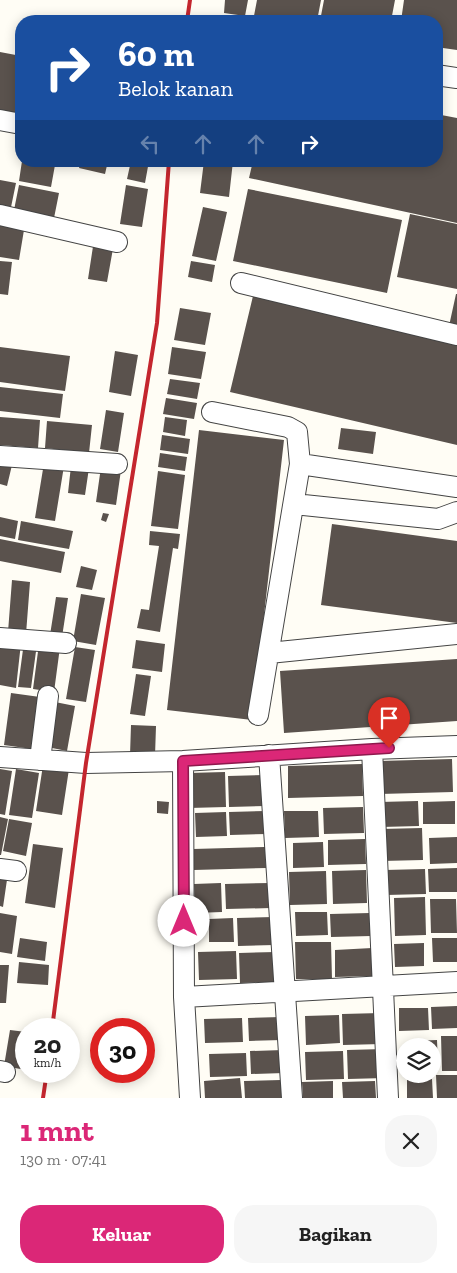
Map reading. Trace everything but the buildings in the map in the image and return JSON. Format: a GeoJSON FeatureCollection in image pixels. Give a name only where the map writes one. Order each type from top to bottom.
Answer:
{"type":"FeatureCollection","features":[{"type":"Feature","properties":{"kind":"street"},"geometry":{"type":"LineString","coordinates":[[443,76],[457,78]]}},
{"type":"Feature","properties":{"kind":"street"},"geometry":{"type":"LineString","coordinates":[[0,120],[15,123]]}},
{"type":"Feature","properties":{"kind":"street"},"geometry":{"type":"LineString","coordinates":[[0,215],[117,242]]}},
{"type":"Feature","properties":{"kind":"street"},"geometry":{"type":"LineString","coordinates":[[241,284],[457,335]]}},
{"type":"Feature","properties":{"kind":"street"},"geometry":{"type":"LineString","coordinates":[[212,412],[288,426],[297,432],[300,464],[258,715]]}},
{"type":"Feature","properties":{"kind":"street"},"geometry":{"type":"LineString","coordinates":[[0,456],[117,464]]}},
{"type":"Feature","properties":{"kind":"street"},"geometry":{"type":"LineString","coordinates":[[300,464],[457,487]]}},
{"type":"Feature","properties":{"kind":"street"},"geometry":{"type":"LineString","coordinates":[[294,504],[438,519],[457,512]]}},
{"type":"Feature","properties":{"kind":"street"},"geometry":{"type":"LineString","coordinates":[[269,653],[457,634]]}},
{"type":"Feature","properties":{"kind":"street"},"geometry":{"type":"LineString","coordinates":[[0,638],[66,643]]}},
{"type":"Feature","properties":{"kind":"street"},"geometry":{"type":"LineString","coordinates":[[40,760],[48,696]]}},
{"type":"Feature","properties":{"kind":"street"},"geometry":{"type":"LineString","coordinates":[[0,757],[86,763],[183,761],[372,749],[457,746]]}},
{"type":"Feature","properties":{"kind":"street"},"geometry":{"type":"LineString","coordinates":[[372,749],[388,1098]]}},
{"type":"Feature","properties":{"kind":"street"},"geometry":{"type":"LineString","coordinates":[[269,755],[292,1098]]}},
{"type":"Feature","properties":{"kind":"street"},"geometry":{"type":"LineString","coordinates":[[183,761],[184,996],[190,1098]]}},
{"type":"Feature","properties":{"kind":"street"},"geometry":{"type":"LineString","coordinates":[[184,996],[457,982]]}},
{"type":"Feature","properties":{"kind":"railway"},"geometry":{"type":"LineString","coordinates":[[188,15],[190,0]]}},
{"type":"Feature","properties":{"kind":"railway"},"geometry":{"type":"LineString","coordinates":[[53,1018],[86,763],[157,323],[169,167]]}},
{"type":"Feature","properties":{"kind":"railway"},"geometry":{"type":"LineString","coordinates":[[43,1098],[45,1083]]}},
{"type":"Feature","properties":{"kind":"route"},"geometry":{"type":"LineString","coordinates":[[184,921],[183,761],[389,748]]}}]}
